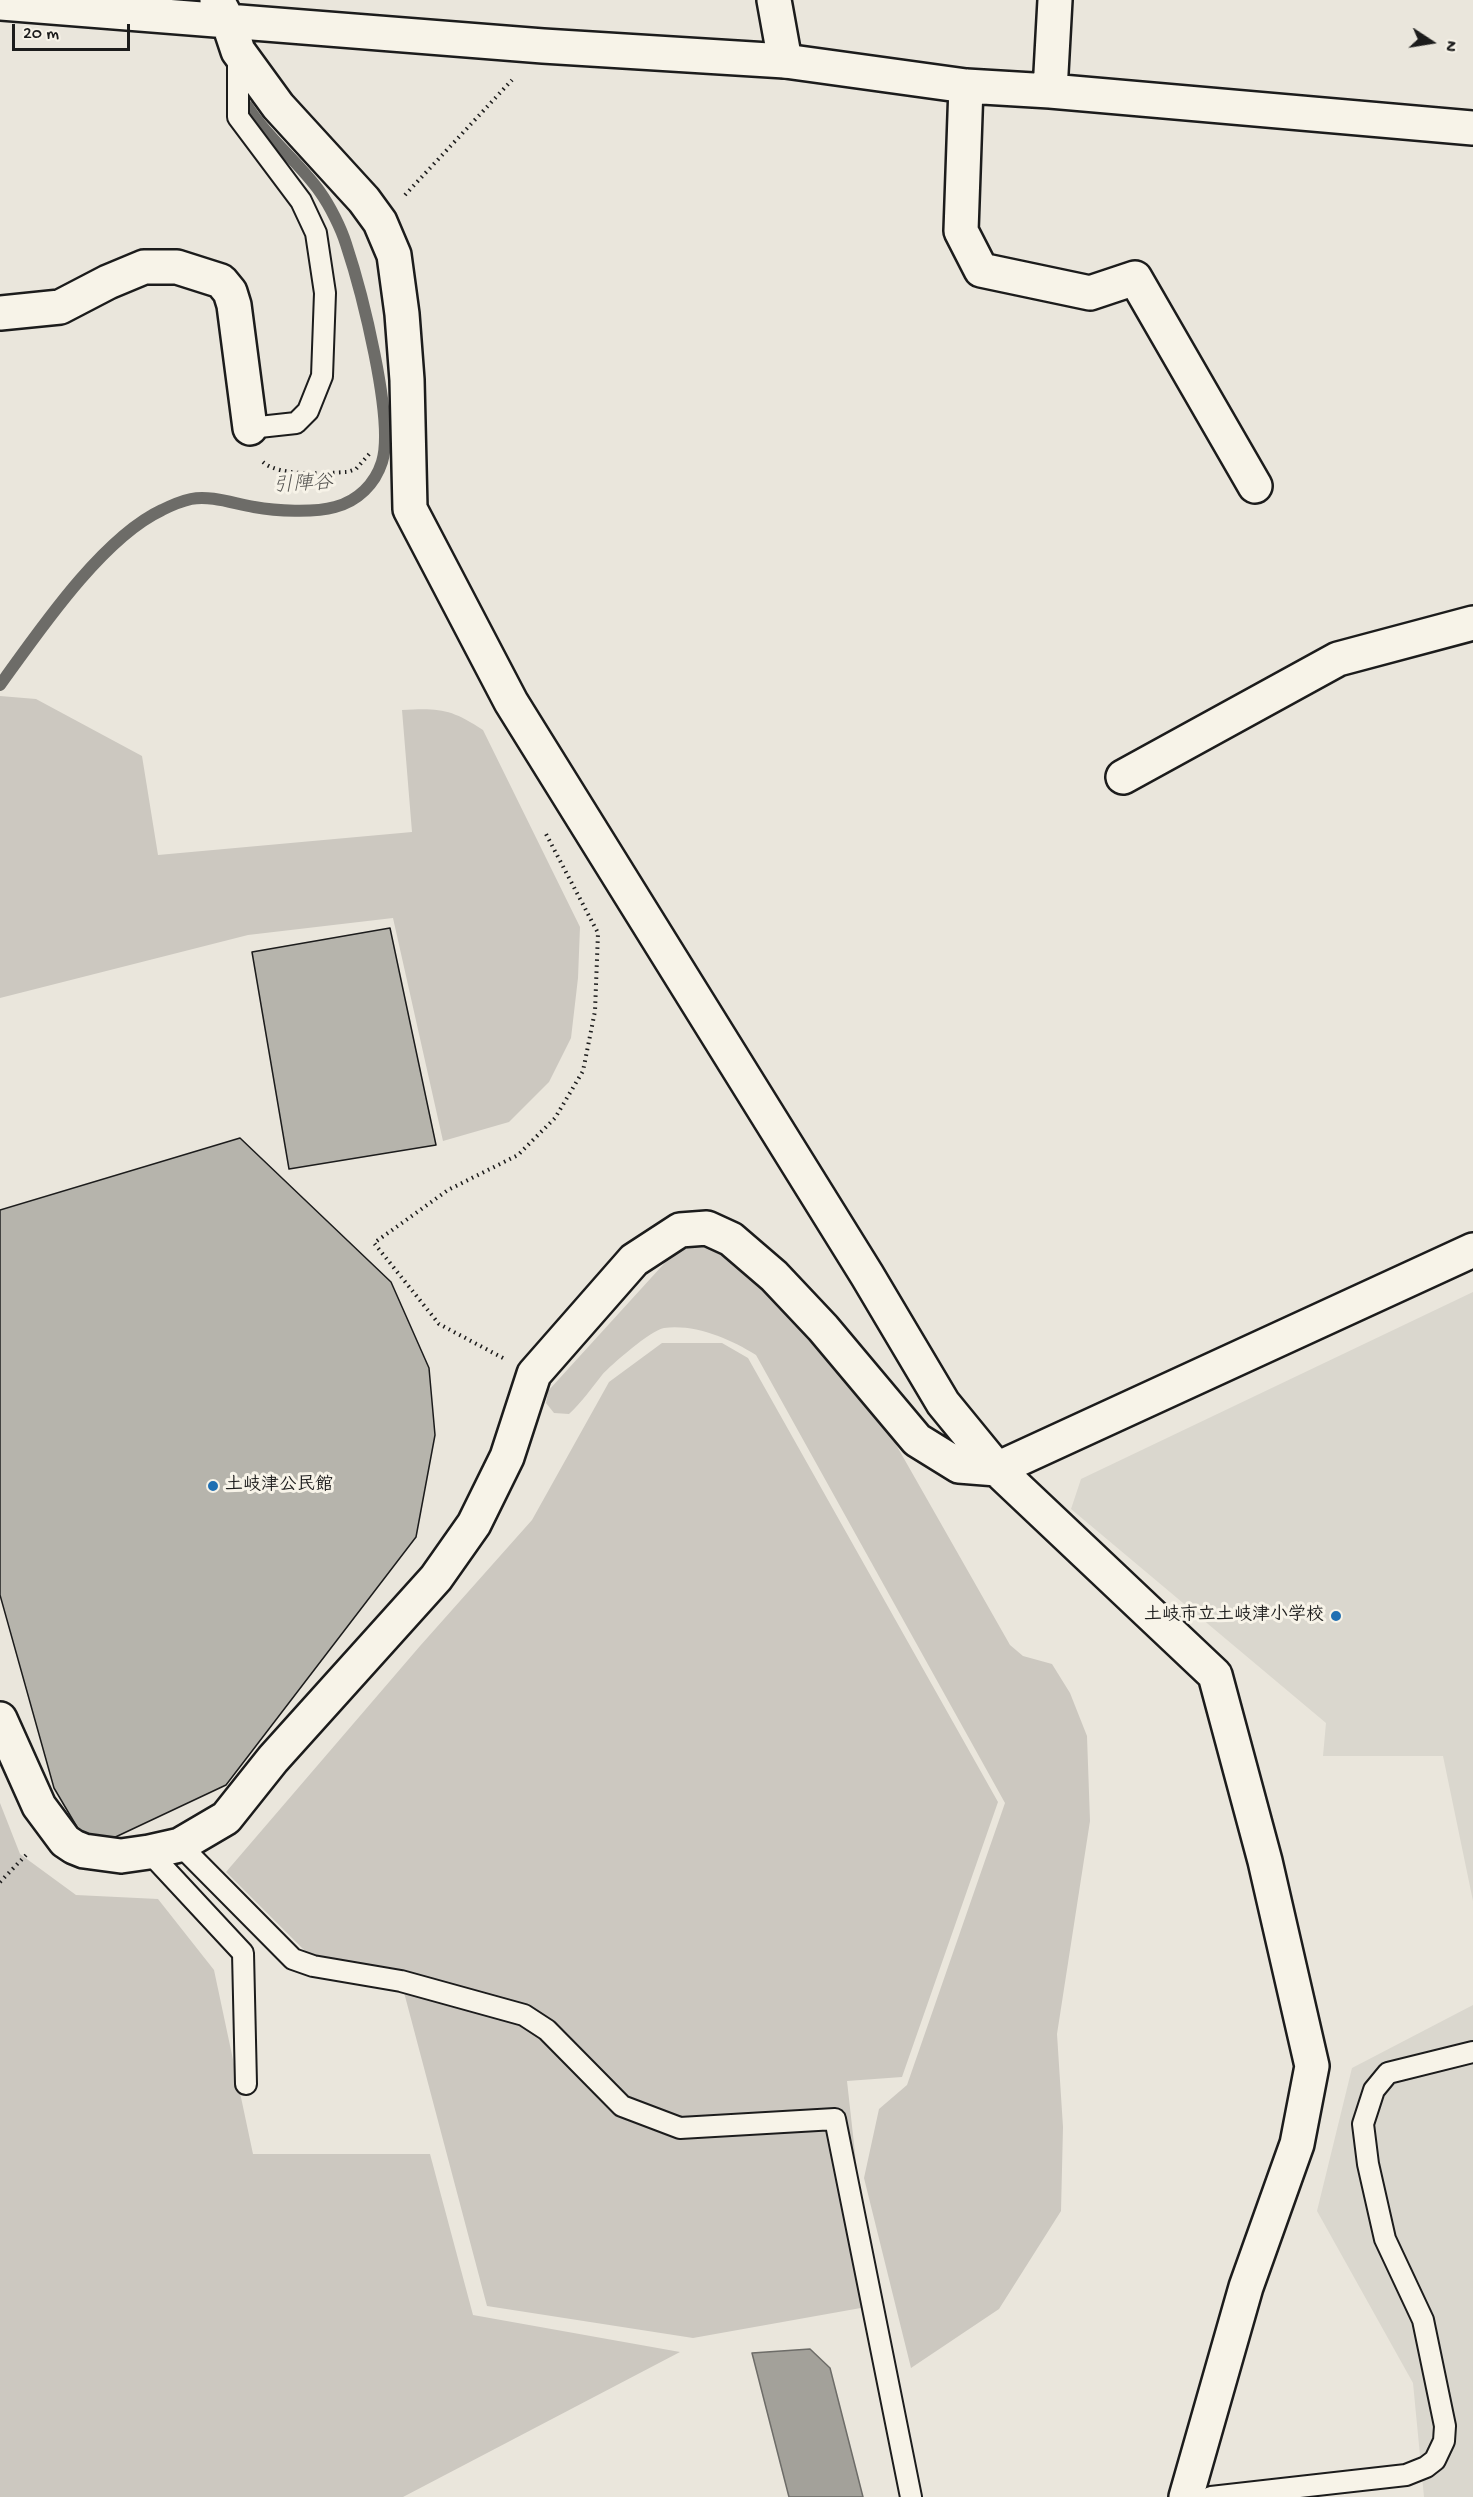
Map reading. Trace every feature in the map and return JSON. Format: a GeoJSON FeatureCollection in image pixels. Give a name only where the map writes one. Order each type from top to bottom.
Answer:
{"type":"FeatureCollection","features":[{"type":"Feature","properties":{"kind":"street"},"geometry":{"type":"LineString","coordinates":[[774,0],[785,61]]}},
{"type":"Feature","properties":{"kind":"street"},"geometry":{"type":"LineString","coordinates":[[1050,91],[1055,0]]}},
{"type":"Feature","properties":{"kind":"street"},"geometry":{"type":"LineString","coordinates":[[0,3],[222,10],[543,46],[785,61],[966,86],[1050,91],[1473,128]]}},
{"type":"Feature","properties":{"kind":"street"},"geometry":{"type":"LineString","coordinates":[[222,10],[238,51],[278,106],[337,168],[380,222],[394,255],[402,314],[407,380],[410,509],[500,708],[867,1275],[943,1403],[997,1470],[1215,1675],[1265,1861],[1312,2066],[1298,2144],[1246,2287],[1186,2497]]}},
{"type":"Feature","properties":{"kind":"street"},"geometry":{"type":"LineString","coordinates":[[966,86],[961,231],[981,270],[1090,293],[1135,278],[1255,486]]}},
{"type":"Feature","properties":{"kind":"street"},"geometry":{"type":"LineString","coordinates":[[0,313],[60,307],[108,282],[144,267],[177,267],[221,281],[230,292],[234,305],[250,428]]}},
{"type":"Feature","properties":{"kind":"street"},"geometry":{"type":"LineString","coordinates":[[1123,777],[1338,658],[1473,623]]}},
{"type":"Feature","properties":{"kind":"street"},"geometry":{"type":"LineString","coordinates":[[0,1719],[33,1796],[50,1823],[65,1841],[84,1851],[121,1856],[164,1848],[226,1818],[273,1760],[436,1578],[474,1524],[507,1457],[534,1374],[634,1260],[680,1230],[707,1228],[731,1239],[774,1276],[823,1328],[917,1440],[959,1466],[997,1470],[1473,1250]]}},
{"type":"Feature","properties":{"kind":"lane"},"geometry":{"type":"LineString","coordinates":[[238,51],[238,117],[301,201],[316,233],[325,293],[322,376],[308,411],[296,423],[250,428]]}},
{"type":"Feature","properties":{"kind":"lane"},"geometry":{"type":"LineString","coordinates":[[164,1848],[243,1953],[246,2084]]}},
{"type":"Feature","properties":{"kind":"lane"},"geometry":{"type":"LineString","coordinates":[[164,1848],[293,1959],[313,1966],[401,1981],[524,2015],[547,2030],[622,2106],[680,2128],[835,2119],[911,2497]]}},
{"type":"Feature","properties":{"kind":"lane"},"geometry":{"type":"LineString","coordinates":[[1211,2497],[1406,2475],[1426,2467],[1441,2452],[1445,2426],[1423,2320],[1385,2239],[1368,2164],[1363,2124],[1374,2090],[1388,2073],[1473,2052]]}},
{"type":"Feature","properties":{"kind":"path"},"geometry":{"type":"LineString","coordinates":[[380,222],[543,46]]}},
{"type":"Feature","properties":{"kind":"path"},"geometry":{"type":"LineString","coordinates":[[250,428],[262,461],[270,468],[314,473],[347,472],[356,469],[371,452],[380,453]]}},
{"type":"Feature","properties":{"kind":"path"},"geometry":{"type":"LineString","coordinates":[[534,1374],[439,1324],[374,1243],[448,1190],[518,1155],[555,1118],[583,1071],[595,1011],[598,933],[545,830]]}},
{"type":"Feature","properties":{"kind":"shaded area"},"geometry":{"type":"Polygon","coordinates":[[[0,696],[36,699],[142,756],[158,855],[412,832],[402,710],[445,711],[483,730],[580,927],[578,978],[571,1038],[549,1082],[509,1122],[443,1141],[393,918],[248,935],[0,998],[0,696]]]}},
{"type":"Feature","properties":{"kind":"shaded area"},"geometry":{"type":"Polygon","coordinates":[[[704,1241],[754,1271],[882,1420],[1010,1645],[1023,1656],[1052,1664],[1070,1693],[1087,1736],[1090,1821],[1057,2034],[1063,2127],[1061,2211],[999,2309],[911,2368],[864,2178],[879,2109],[907,2085],[1005,1803],[756,1355],[712,1334],[688,1328],[664,1328],[641,1341],[614,1364],[569,1414],[554,1413],[546,1403],[548,1391],[671,1256],[685,1245],[704,1241]]]}},
{"type":"Feature","properties":{"kind":"shaded area","name":"土岐市立土岐津小学校"},"geometry":{"type":"Polygon","coordinates":[[[1473,1292],[1473,1901],[1443,1756],[1323,1756],[1326,1723],[1071,1509],[1081,1479],[1473,1292]]]}},
{"type":"Feature","properties":{"kind":"shaded area"},"geometry":{"type":"Polygon","coordinates":[[[662,1343],[722,1343],[748,1358],[998,1802],[902,2077],[847,2081],[872,2306],[693,2338],[487,2306],[401,1981],[307,1953],[226,1872],[420,1646],[532,1520],[609,1382],[662,1343]]]}},
{"type":"Feature","properties":{"kind":"shaded area"},"geometry":{"type":"Polygon","coordinates":[[[0,1803],[20,1854],[76,1895],[158,1899],[214,1970],[253,2154],[430,2154],[473,2315],[680,2352],[403,2497],[0,2497],[0,1803]]]}},
{"type":"Feature","properties":{"kind":"shaded area"},"geometry":{"type":"Polygon","coordinates":[[[1473,2005],[1473,2497],[1424,2497],[1413,2383],[1317,2211],[1352,2068],[1473,2005]]]}},
{"type":"Feature","properties":{"kind":"shaded area"},"geometry":{"type":"Polygon","coordinates":[[[810,2349],[830,2368],[863,2497],[789,2497],[752,2353],[810,2349]]]}},
{"type":"Feature","properties":{"kind":"building"},"geometry":{"type":"Polygon","coordinates":[[[390,928],[436,1145],[289,1169],[252,952],[390,928]]]}},
{"type":"Feature","properties":{"kind":"building","name":"土岐津公民館"},"geometry":{"type":"Polygon","coordinates":[[[240,1138],[391,1282],[429,1368],[435,1435],[416,1537],[226,1785],[90,1849],[54,1788],[0,1595],[0,1210],[240,1138]]]}},
{"type":"Feature","properties":{"kind":"waterway","name":"引陣谷"},"geometry":{"type":"LineString","coordinates":[[0,685],[73,588],[95,563],[139,523],[162,510],[199,498],[273,510],[326,509],[351,501],[358,496],[379,470],[385,442],[380,386],[367,322],[344,238],[320,192],[264,129],[247,106]]}},
{"type":"Feature","properties":{"kind":"place","name":"土岐津公民館"},"geometry":{"type":"Point","coordinates":[213,1486]}},
{"type":"Feature","properties":{"kind":"place","name":"土岐市立土岐津小学校"},"geometry":{"type":"Point","coordinates":[1336,1616]}}]}
